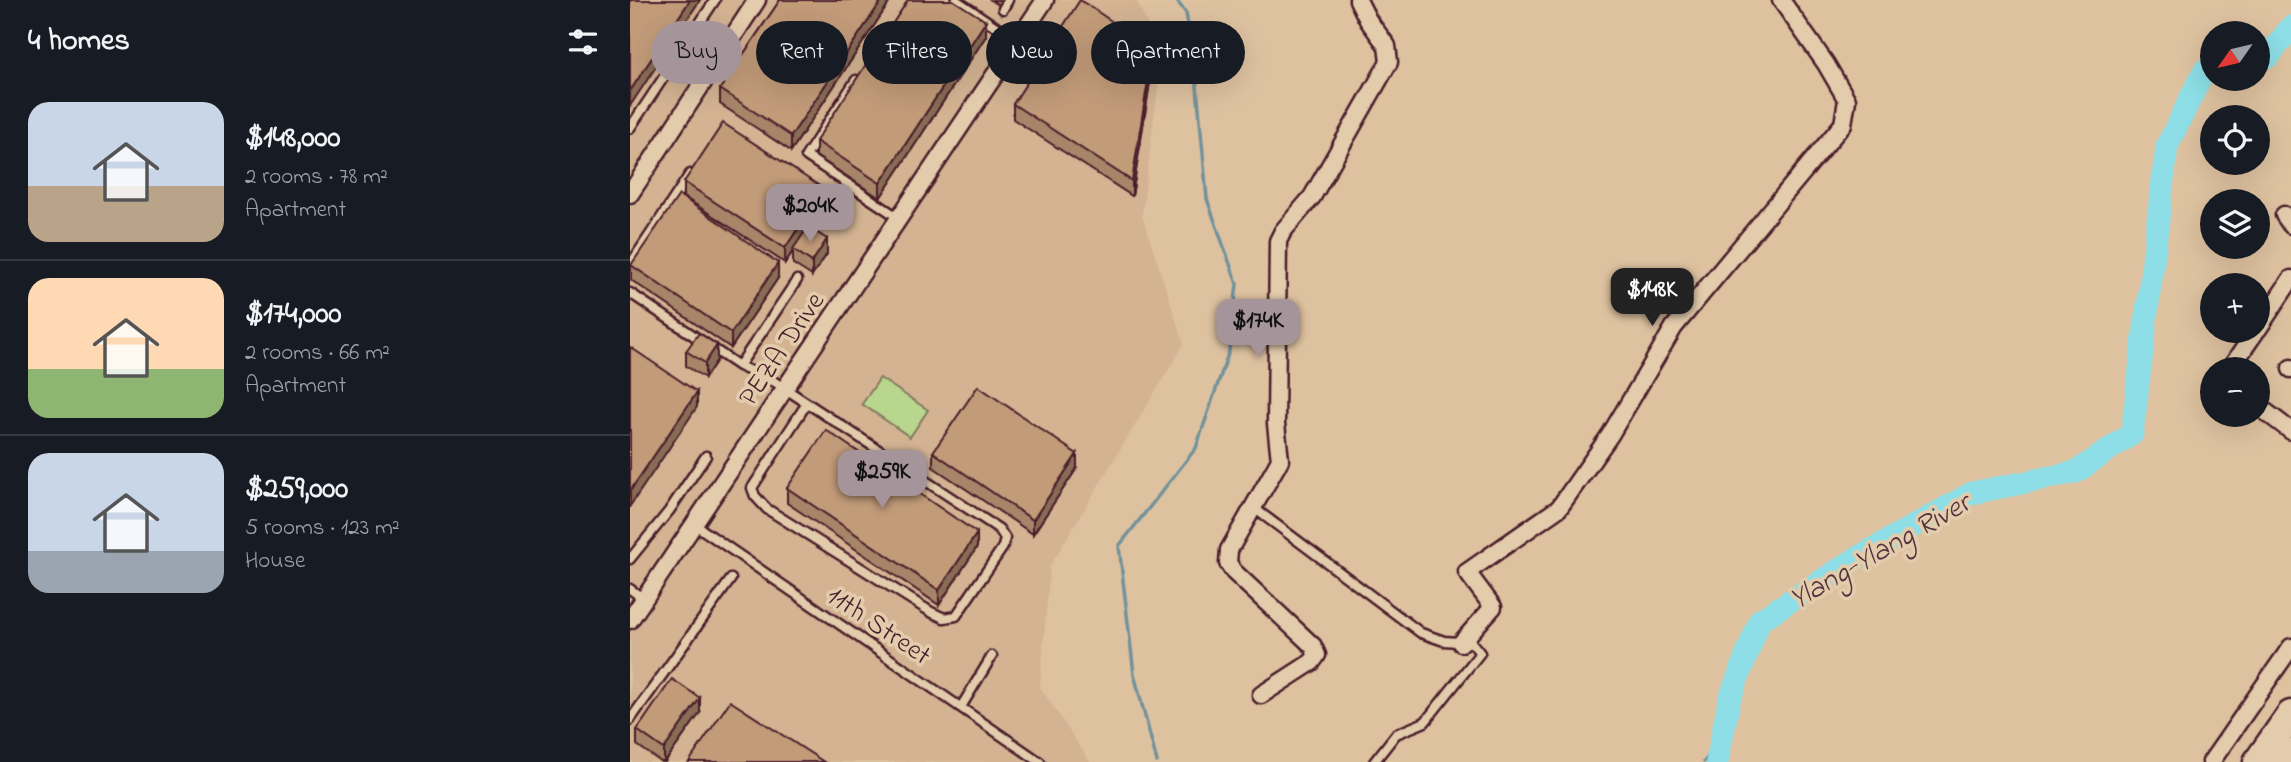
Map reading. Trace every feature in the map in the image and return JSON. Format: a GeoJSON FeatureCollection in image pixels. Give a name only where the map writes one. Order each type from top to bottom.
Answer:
{"type":"FeatureCollection","features":[{"type":"Feature","properties":{"kind":"highway"},"geometry":{"type":"LineString","coordinates":[[2258,762],[2291,715]]}},
{"type":"Feature","properties":{"kind":"highway"},"geometry":{"type":"LineString","coordinates":[[2285,762],[2291,754]]}},
{"type":"Feature","properties":{"kind":"street"},"geometry":{"type":"LineString","coordinates":[[630,194],[757,0]]}},
{"type":"Feature","properties":{"kind":"street","name":"PEZA Drive"},"geometry":{"type":"LineString","coordinates":[[1031,21],[1045,0]]}},
{"type":"Feature","properties":{"kind":"street"},"geometry":{"type":"LineString","coordinates":[[1261,695],[1312,662],[1317,655],[1313,646],[1234,572],[1228,563],[1229,550],[1280,460],[1276,424],[1278,241],[1283,231],[1312,197],[1389,62],[1387,46],[1368,20],[1358,0]]}},
{"type":"Feature","properties":{"kind":"street"},"geometry":{"type":"LineString","coordinates":[[1461,643],[1493,607],[1467,572],[1559,508],[1610,435],[1674,327],[1843,124],[1847,100],[1826,64],[1781,0]]}},
{"type":"Feature","properties":{"kind":"street","name":"PEZA Drive"},"geometry":{"type":"LineString","coordinates":[[630,620],[988,84]]}},
{"type":"Feature","properties":{"kind":"street"},"geometry":{"type":"LineString","coordinates":[[2270,310],[2291,279]]}},
{"type":"Feature","properties":{"kind":"street"},"geometry":{"type":"LineString","coordinates":[[2270,415],[2291,431]]}},
{"type":"Feature","properties":{"kind":"street"},"geometry":{"type":"LineString","coordinates":[[2211,762],[2291,647]]}},
{"type":"Feature","properties":{"kind":"lane"},"geometry":{"type":"LineString","coordinates":[[630,128],[715,0]]}},
{"type":"Feature","properties":{"kind":"lane"},"geometry":{"type":"LineString","coordinates":[[956,0],[987,21]]}},
{"type":"Feature","properties":{"kind":"lane"},"geometry":{"type":"LineString","coordinates":[[1003,9],[1009,0]]}},
{"type":"Feature","properties":{"kind":"lane"},"geometry":{"type":"LineString","coordinates":[[862,72],[806,156],[898,218]]}},
{"type":"Feature","properties":{"kind":"lane"},"geometry":{"type":"LineString","coordinates":[[630,265],[696,165]]}},
{"type":"Feature","properties":{"kind":"lane"},"geometry":{"type":"LineString","coordinates":[[739,366],[797,280]]}},
{"type":"Feature","properties":{"kind":"lane"},"geometry":{"type":"LineString","coordinates":[[630,293],[739,366],[785,388],[999,529],[1005,538],[1003,547],[956,616],[944,618],[931,612],[767,509],[755,496],[752,488],[807,403]]}},
{"type":"Feature","properties":{"kind":"lane"},"geometry":{"type":"LineString","coordinates":[[630,559],[669,511],[706,456]]}},
{"type":"Feature","properties":{"kind":"lane"},"geometry":{"type":"LineString","coordinates":[[1254,508],[1421,633],[1444,641],[1475,645],[1480,653],[1425,722],[1396,734],[1374,762]]}},
{"type":"Feature","properties":{"kind":"lane","name":"11th Street"},"geometry":{"type":"LineString","coordinates":[[694,524],[1040,762]]}},
{"type":"Feature","properties":{"kind":"lane"},"geometry":{"type":"LineString","coordinates":[[630,720],[731,579]]}},
{"type":"Feature","properties":{"kind":"lane"},"geometry":{"type":"LineString","coordinates":[[630,589],[644,599]]}},
{"type":"Feature","properties":{"kind":"lane"},"geometry":{"type":"LineString","coordinates":[[961,707],[992,656]]}},
{"type":"Feature","properties":{"kind":"shaded area"},"geometry":{"type":"Polygon","coordinates":[[[630,0],[1136,0],[1146,21],[1091,21],[1091,84],[1158,84],[1142,215],[1184,344],[1050,566],[1040,687],[1090,762],[630,762],[630,0]]]}},
{"type":"Feature","properties":{"kind":"green space"},"geometry":{"type":"Polygon","coordinates":[[[880,378],[928,410],[910,437],[862,404],[880,378]]]}},
{"type":"Feature","properties":{"kind":"building"},"geometry":{"type":"Polygon","coordinates":[[[630,0],[690,0],[676,21],[651,21],[651,59],[630,91],[630,0]]]}},
{"type":"Feature","properties":{"kind":"building"},"geometry":{"type":"Polygon","coordinates":[[[780,0],[882,0],[868,21],[862,21],[862,30],[848,51],[848,21],[766,21],[780,0]]]}},
{"type":"Feature","properties":{"kind":"building"},"geometry":{"type":"Polygon","coordinates":[[[908,0],[953,0],[986,21],[972,42],[972,21],[894,21],[908,0]]]}},
{"type":"Feature","properties":{"kind":"building"},"geometry":{"type":"Polygon","coordinates":[[[1080,0],[1111,21],[1091,21],[1091,84],[1147,84],[1132,181],[1013,104],[1026,84],[1077,84],[1077,21],[1066,21],[1080,0]]]}},
{"type":"Feature","properties":{"kind":"building"},"geometry":{"type":"Polygon","coordinates":[[[756,36],[756,84],[826,84],[791,136],[720,89],[723,84],[742,84],[742,56],[756,36]]]}},
{"type":"Feature","properties":{"kind":"building"},"geometry":{"type":"Polygon","coordinates":[[[862,70],[862,84],[945,84],[880,183],[816,141],[862,70]]]}},
{"type":"Feature","properties":{"kind":"building"},"geometry":{"type":"Polygon","coordinates":[[[723,123],[824,189],[785,248],[684,182],[723,123]]]}},
{"type":"Feature","properties":{"kind":"building"},"geometry":{"type":"Polygon","coordinates":[[[679,195],[778,263],[731,333],[631,265],[679,195]]]}},
{"type":"Feature","properties":{"kind":"building"},"geometry":{"type":"Polygon","coordinates":[[[808,227],[827,239],[812,262],[793,249],[808,227]]]}},
{"type":"Feature","properties":{"kind":"building"},"geometry":{"type":"Polygon","coordinates":[[[699,333],[717,345],[705,363],[686,351],[699,333]]]}},
{"type":"Feature","properties":{"kind":"building"},"geometry":{"type":"Polygon","coordinates":[[[630,347],[697,392],[630,491],[630,347]]]}},
{"type":"Feature","properties":{"kind":"building"},"geometry":{"type":"Polygon","coordinates":[[[978,386],[1077,454],[1033,520],[933,452],[978,386]]]}},
{"type":"Feature","properties":{"kind":"building"},"geometry":{"type":"Polygon","coordinates":[[[826,430],[977,533],[939,590],[787,488],[826,430]]]}},
{"type":"Feature","properties":{"kind":"building"},"geometry":{"type":"Polygon","coordinates":[[[672,679],[700,698],[664,749],[637,730],[672,679]]]}},
{"type":"Feature","properties":{"kind":"building"},"geometry":{"type":"Polygon","coordinates":[[[730,701],[824,762],[689,762],[730,701]]]}},
{"type":"Feature","properties":{"kind":"waterway"},"geometry":{"type":"LineString","coordinates":[[1157,762],[1134,674],[1119,546],[1196,448],[1229,351],[1237,284],[1207,199],[1196,75],[1186,13],[1176,0]]}},
{"type":"Feature","properties":{"kind":"waterway","name":"Ylang-Ylang River"},"geometry":{"type":"LineString","coordinates":[[2270,55],[2291,27]]}},
{"type":"Feature","properties":{"kind":"waterway","name":"Ylang-Ylang River"},"geometry":{"type":"LineString","coordinates":[[1717,762],[1729,701],[1760,620],[1857,558],[1972,493],[2076,472],[2132,434],[2167,146],[2200,79]]}},
{"type":"Feature","properties":{"kind":"waterway"},"geometry":{"type":"LineString","coordinates":[[1704,762],[1721,739]]}}]}
